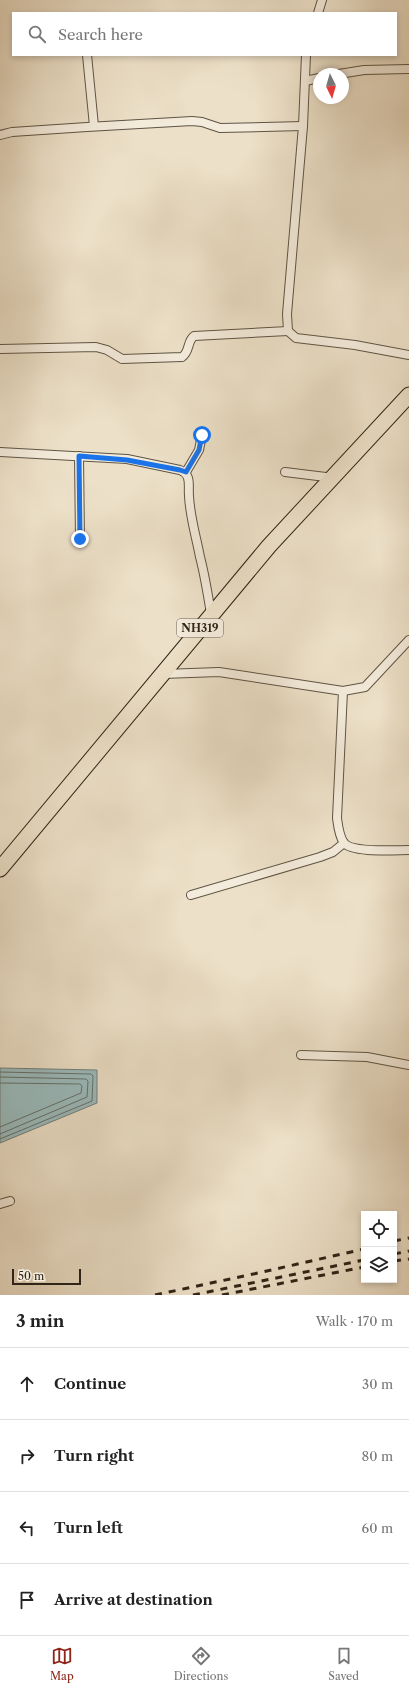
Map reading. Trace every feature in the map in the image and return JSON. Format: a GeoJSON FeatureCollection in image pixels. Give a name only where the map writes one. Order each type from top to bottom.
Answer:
{"type":"FeatureCollection","features":[{"type":"Feature","properties":{"kind":"highway","name":"NH319"},"geometry":{"type":"LineString","coordinates":[[0,869],[269,546],[334,478],[409,395]]}},
{"type":"Feature","properties":{"kind":"street"},"geometry":{"type":"LineString","coordinates":[[318,12],[322,0]]}},
{"type":"Feature","properties":{"kind":"street"},"geometry":{"type":"LineString","coordinates":[[87,56],[94,126]]}},
{"type":"Feature","properties":{"kind":"street"},"geometry":{"type":"LineString","coordinates":[[288,331],[287,314],[303,126],[306,56]]}},
{"type":"Feature","properties":{"kind":"street"},"geometry":{"type":"LineString","coordinates":[[349,72],[364,70],[409,69]]}},
{"type":"Feature","properties":{"kind":"street"},"geometry":{"type":"LineString","coordinates":[[305,81],[313,79]]}},
{"type":"Feature","properties":{"kind":"street"},"geometry":{"type":"LineString","coordinates":[[0,135],[12,132],[94,126],[192,121],[202,122],[220,128],[303,126]]}},
{"type":"Feature","properties":{"kind":"street"},"geometry":{"type":"LineString","coordinates":[[0,349],[96,347],[107,350],[122,359],[182,356],[187,353],[191,338],[194,336],[288,331],[296,338],[355,345],[409,355]]}},
{"type":"Feature","properties":{"kind":"street"},"geometry":{"type":"LineString","coordinates":[[186,472],[199,450],[202,435]]}},
{"type":"Feature","properties":{"kind":"street"},"geometry":{"type":"LineString","coordinates":[[0,452],[127,460],[186,472],[189,477],[192,526],[200,557],[211,614]]}},
{"type":"Feature","properties":{"kind":"street"},"geometry":{"type":"LineString","coordinates":[[79,456],[80,539]]}},
{"type":"Feature","properties":{"kind":"street"},"geometry":{"type":"LineString","coordinates":[[285,472],[334,478]]}},
{"type":"Feature","properties":{"kind":"street"},"geometry":{"type":"LineString","coordinates":[[163,674],[219,672],[343,691],[365,687],[409,640]]}},
{"type":"Feature","properties":{"kind":"street"},"geometry":{"type":"LineString","coordinates":[[343,691],[337,818],[339,832],[344,843],[354,849],[409,850]]}},
{"type":"Feature","properties":{"kind":"street"},"geometry":{"type":"LineString","coordinates":[[191,895],[320,857],[333,852],[344,843]]}},
{"type":"Feature","properties":{"kind":"street"},"geometry":{"type":"LineString","coordinates":[[301,1055],[367,1057],[409,1065]]}},
{"type":"Feature","properties":{"kind":"street"},"geometry":{"type":"LineString","coordinates":[[0,1204],[10,1201]]}},
{"type":"Feature","properties":{"kind":"water"},"geometry":{"type":"Polygon","coordinates":[[[0,1068],[97,1070],[97,1103],[0,1143],[0,1068]]]}},
{"type":"Feature","properties":{"kind":"railway"},"geometry":{"type":"LineString","coordinates":[[397,1240],[409,1238]]}},
{"type":"Feature","properties":{"kind":"railway"},"geometry":{"type":"LineString","coordinates":[[155,1295],[361,1250]]}},
{"type":"Feature","properties":{"kind":"railway"},"geometry":{"type":"LineString","coordinates":[[397,1253],[409,1251]]}},
{"type":"Feature","properties":{"kind":"railway"},"geometry":{"type":"LineString","coordinates":[[397,1261],[409,1259]]}},
{"type":"Feature","properties":{"kind":"railway"},"geometry":{"type":"LineString","coordinates":[[193,1295],[361,1261]]}},
{"type":"Feature","properties":{"kind":"railway"},"geometry":{"type":"LineString","coordinates":[[222,1295],[361,1268]]}},
{"type":"Feature","properties":{"kind":"route"},"geometry":{"type":"LineString","coordinates":[[80,539],[79,456],[127,460],[186,472],[199,450],[202,435]]}}]}
